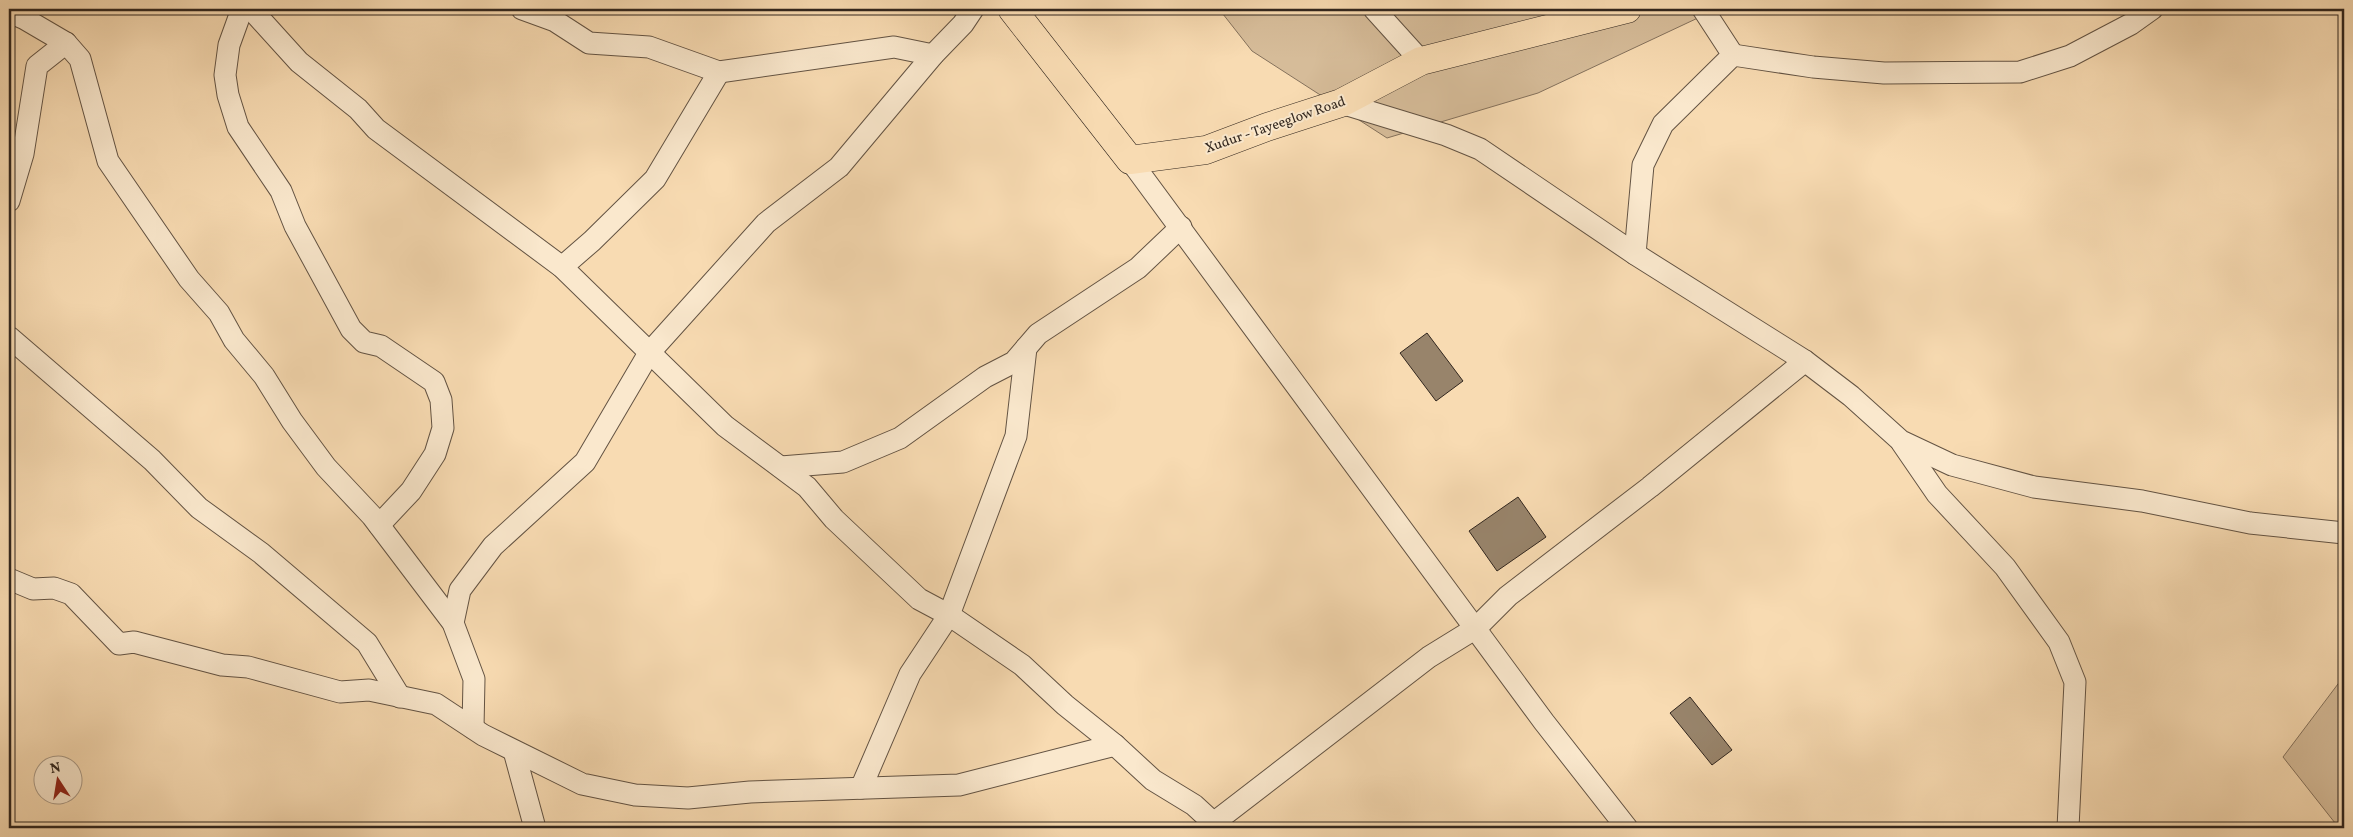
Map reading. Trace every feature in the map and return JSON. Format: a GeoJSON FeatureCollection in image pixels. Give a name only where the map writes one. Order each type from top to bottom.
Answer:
{"type":"FeatureCollection","features":[{"type":"Feature","properties":{"kind":"main road"},"geometry":{"type":"LineString","coordinates":[[1012,9],[1130,160]]}},
{"type":"Feature","properties":{"kind":"main road","name":"Xudur - Tayeeglow Road"},"geometry":{"type":"LineString","coordinates":[[1130,160],[1206,150],[1267,127],[1341,103],[1421,60],[1627,9]]}},
{"type":"Feature","properties":{"kind":"street"},"geometry":{"type":"LineString","coordinates":[[242,9],[229,45],[225,75],[228,95],[238,127],[281,191],[295,226],[351,328],[364,342],[381,346],[434,382],[441,400],[444,428],[435,454],[411,491],[379,525]]}},
{"type":"Feature","properties":{"kind":"street"},"geometry":{"type":"LineString","coordinates":[[251,9],[299,62],[358,109],[376,129],[562,266],[725,426],[807,487],[834,519],[920,599],[1022,665],[1065,705],[1115,745],[1153,780],[1194,805],[1213,826],[1429,657],[1476,628],[1508,596],[1650,487],[1805,362]]}},
{"type":"Feature","properties":{"kind":"street"},"geometry":{"type":"LineString","coordinates":[[522,9],[555,21],[589,43],[649,47],[719,72],[894,47],[933,55]]}},
{"type":"Feature","properties":{"kind":"street"},"geometry":{"type":"LineString","coordinates":[[453,623],[460,590],[493,546],[584,462],[649,353],[766,223],[839,167],[933,55],[963,24],[973,9]]}},
{"type":"Feature","properties":{"kind":"street"},"geometry":{"type":"LineString","coordinates":[[1374,9],[1421,60]]}},
{"type":"Feature","properties":{"kind":"street"},"geometry":{"type":"LineString","coordinates":[[1703,9],[1733,55],[1813,67],[1884,73],[2020,72],[2070,56],[2131,24],[2152,9]]}},
{"type":"Feature","properties":{"kind":"street"},"geometry":{"type":"LineString","coordinates":[[9,12],[66,43],[80,59],[108,161],[189,279],[220,313],[234,340],[264,376],[292,422],[326,467],[379,525],[453,623],[474,680],[473,728]]}},
{"type":"Feature","properties":{"kind":"street"},"geometry":{"type":"LineString","coordinates":[[9,201],[23,154],[37,66],[66,43]]}},
{"type":"Feature","properties":{"kind":"street"},"geometry":{"type":"LineString","coordinates":[[1635,254],[1643,166],[1663,124],[1733,55]]}},
{"type":"Feature","properties":{"kind":"street"},"geometry":{"type":"LineString","coordinates":[[562,266],[592,241],[655,179],[719,72]]}},
{"type":"Feature","properties":{"kind":"street"},"geometry":{"type":"LineString","coordinates":[[1341,103],[1446,135],[1480,149],[1635,254],[1805,362],[1851,396],[1901,440],[1937,494],[2006,568],[2059,642],[2075,682],[2068,828]]}},
{"type":"Feature","properties":{"kind":"street"},"geometry":{"type":"LineString","coordinates":[[1130,160],[1544,722],[1626,828]]}},
{"type":"Feature","properties":{"kind":"street"},"geometry":{"type":"LineString","coordinates":[[781,467],[843,462],[900,438],[985,377],[1014,362],[1038,334],[1138,268],[1180,226]]}},
{"type":"Feature","properties":{"kind":"street"},"geometry":{"type":"LineString","coordinates":[[9,336],[152,460],[199,508],[261,553],[367,643],[400,697]]}},
{"type":"Feature","properties":{"kind":"street"},"geometry":{"type":"LineString","coordinates":[[860,788],[910,674],[949,616],[1016,436],[1026,348]]}},
{"type":"Feature","properties":{"kind":"street"},"geometry":{"type":"LineString","coordinates":[[1901,440],[1952,465],[2034,486],[2142,501],[2250,523],[2344,533]]}},
{"type":"Feature","properties":{"kind":"street"},"geometry":{"type":"LineString","coordinates":[[9,579],[33,588],[54,588],[71,594],[120,644],[134,642],[222,665],[248,667],[340,692],[369,690],[436,704],[514,751],[582,784],[635,795],[688,798],[750,792],[959,785],[1115,745]]}},
{"type":"Feature","properties":{"kind":"street"},"geometry":{"type":"LineString","coordinates":[[514,751],[535,828]]}},
{"type":"Feature","properties":{"kind":"shaded area"},"geometry":{"type":"Polygon","coordinates":[[[1219,9],[1717,9],[1538,93],[1387,138],[1252,51],[1219,9]]]}},
{"type":"Feature","properties":{"kind":"shaded area"},"geometry":{"type":"Polygon","coordinates":[[[2344,676],[2344,828],[2339,828],[2283,757],[2344,676]]]}},
{"type":"Feature","properties":{"kind":"building"},"geometry":{"type":"Polygon","coordinates":[[[1427,333],[1463,381],[1436,401],[1400,353],[1427,333]]]}},
{"type":"Feature","properties":{"kind":"building"},"geometry":{"type":"Polygon","coordinates":[[[1518,497],[1546,537],[1497,571],[1469,531],[1518,497]]]}},
{"type":"Feature","properties":{"kind":"building"},"geometry":{"type":"Polygon","coordinates":[[[1690,697],[1732,750],[1712,765],[1670,713],[1690,697]]]}}]}
